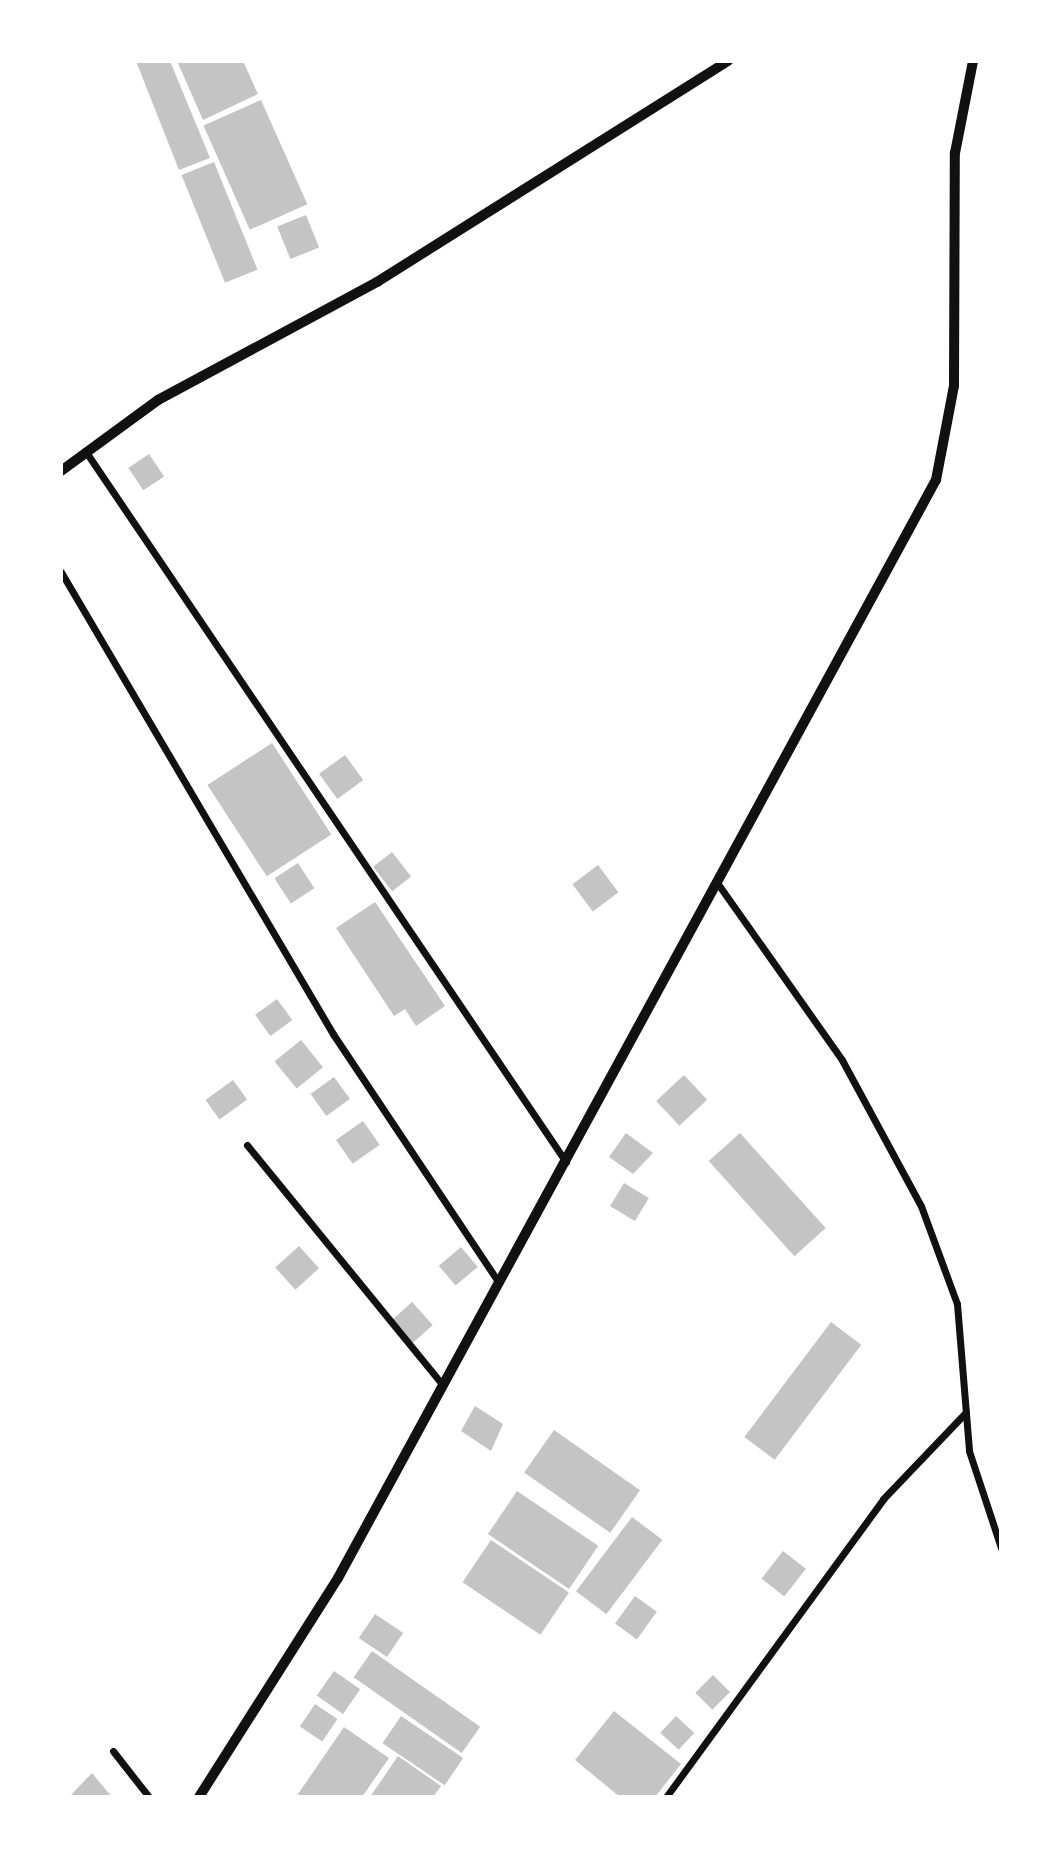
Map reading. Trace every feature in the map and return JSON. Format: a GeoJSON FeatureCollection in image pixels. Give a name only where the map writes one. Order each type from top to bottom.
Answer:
{"type":"FeatureCollection","features":[{"type":"Feature","properties":{"kind":"street"},"geometry":{"type":"LineString","coordinates":[[61,471],[158,400],[377,282],[728,61]]}},
{"type":"Feature","properties":{"kind":"street"},"geometry":{"type":"LineString","coordinates":[[199,1797],[338,1578],[441,1383],[567,1163],[936,480],[954,386],[955,153],[973,61]]}},
{"type":"Feature","properties":{"kind":"street"},"geometry":{"type":"LineString","coordinates":[[86,452],[567,1163]]}},
{"type":"Feature","properties":{"kind":"street"},"geometry":{"type":"LineString","coordinates":[[61,572],[333,1034],[498,1281]]}},
{"type":"Feature","properties":{"kind":"street"},"geometry":{"type":"LineString","coordinates":[[718,884],[842,1060],[921,1206],[957,1304],[969,1451],[1001,1548]]}},
{"type":"Feature","properties":{"kind":"street"},"geometry":{"type":"LineString","coordinates":[[247,1145],[441,1383]]}},
{"type":"Feature","properties":{"kind":"street"},"geometry":{"type":"LineString","coordinates":[[666,1797],[883,1499],[966,1412]]}},
{"type":"Feature","properties":{"kind":"street"},"geometry":{"type":"LineString","coordinates":[[113,1751],[149,1797]]}},
{"type":"Feature","properties":{"kind":"building"},"geometry":{"type":"Polygon","coordinates":[[[136,61],[170,61],[210,158],[179,170],[136,61]]]}},
{"type":"Feature","properties":{"kind":"building"},"geometry":{"type":"Polygon","coordinates":[[[177,61],[243,61],[258,94],[203,120],[177,61]]]}},
{"type":"Feature","properties":{"kind":"building"},"geometry":{"type":"Polygon","coordinates":[[[261,100],[307,204],[250,230],[203,126],[261,100]]]}},
{"type":"Feature","properties":{"kind":"building"},"geometry":{"type":"Polygon","coordinates":[[[214,162],[257,270],[225,283],[182,175],[214,162]]]}},
{"type":"Feature","properties":{"kind":"building"},"geometry":{"type":"Polygon","coordinates":[[[306,215],[319,247],[290,259],[277,227],[306,215]]]}},
{"type":"Feature","properties":{"kind":"building"},"geometry":{"type":"Polygon","coordinates":[[[149,454],[164,476],[143,490],[128,468],[149,454]]]}},
{"type":"Feature","properties":{"kind":"building"},"geometry":{"type":"Polygon","coordinates":[[[272,743],[331,834],[267,876],[207,785],[272,743]]]}},
{"type":"Feature","properties":{"kind":"building"},"geometry":{"type":"Polygon","coordinates":[[[345,755],[363,780],[337,799],[319,774],[345,755]]]}},
{"type":"Feature","properties":{"kind":"building"},"geometry":{"type":"Polygon","coordinates":[[[392,852],[411,876],[392,891],[373,867],[392,852]]]}},
{"type":"Feature","properties":{"kind":"building"},"geometry":{"type":"Polygon","coordinates":[[[298,863],[314,888],[291,903],[275,878],[298,863]]]}},
{"type":"Feature","properties":{"kind":"building"},"geometry":{"type":"Polygon","coordinates":[[[598,865],[618,892],[593,911],[572,884],[598,865]]]}},
{"type":"Feature","properties":{"kind":"building"},"geometry":{"type":"Polygon","coordinates":[[[375,902],[445,1006],[416,1026],[405,1009],[394,1016],[336,928],[375,902]]]}},
{"type":"Feature","properties":{"kind":"building"},"geometry":{"type":"Polygon","coordinates":[[[277,999],[292,1020],[270,1036],[255,1015],[277,999]]]}},
{"type":"Feature","properties":{"kind":"building"},"geometry":{"type":"Polygon","coordinates":[[[301,1040],[323,1067],[297,1089],[275,1061],[301,1040]]]}},
{"type":"Feature","properties":{"kind":"building"},"geometry":{"type":"Polygon","coordinates":[[[684,1075],[707,1100],[679,1126],[656,1101],[684,1075]]]}},
{"type":"Feature","properties":{"kind":"building"},"geometry":{"type":"Polygon","coordinates":[[[334,1077],[350,1099],[326,1116],[311,1094],[334,1077]]]}},
{"type":"Feature","properties":{"kind":"building"},"geometry":{"type":"Polygon","coordinates":[[[233,1080],[247,1099],[220,1119],[205,1100],[233,1080]]]}},
{"type":"Feature","properties":{"kind":"building"},"geometry":{"type":"Polygon","coordinates":[[[363,1121],[380,1145],[353,1164],[336,1140],[363,1121]]]}},
{"type":"Feature","properties":{"kind":"building"},"geometry":{"type":"Polygon","coordinates":[[[626,1133],[653,1153],[633,1174],[609,1157],[626,1133]]]}},
{"type":"Feature","properties":{"kind":"building"},"geometry":{"type":"Polygon","coordinates":[[[740,1133],[826,1228],[794,1256],[709,1161],[740,1133]]]}},
{"type":"Feature","properties":{"kind":"building"},"geometry":{"type":"Polygon","coordinates":[[[624,1183],[649,1198],[635,1221],[610,1206],[624,1183]]]}},
{"type":"Feature","properties":{"kind":"building"},"geometry":{"type":"Polygon","coordinates":[[[299,1246],[319,1268],[295,1290],[275,1267],[299,1246]]]}},
{"type":"Feature","properties":{"kind":"building"},"geometry":{"type":"Polygon","coordinates":[[[461,1247],[478,1267],[455,1286],[439,1266],[461,1247]]]}},
{"type":"Feature","properties":{"kind":"building"},"geometry":{"type":"Polygon","coordinates":[[[412,1302],[433,1325],[412,1344],[391,1321],[412,1302]]]}},
{"type":"Feature","properties":{"kind":"building"},"geometry":{"type":"Polygon","coordinates":[[[831,1322],[861,1345],[775,1460],[744,1437],[831,1322]]]}},
{"type":"Feature","properties":{"kind":"building"},"geometry":{"type":"Polygon","coordinates":[[[475,1406],[503,1424],[491,1451],[461,1431],[475,1406]]]}},
{"type":"Feature","properties":{"kind":"building"},"geometry":{"type":"Polygon","coordinates":[[[554,1430],[640,1490],[610,1533],[524,1473],[554,1430]]]}},
{"type":"Feature","properties":{"kind":"building"},"geometry":{"type":"Polygon","coordinates":[[[517,1491],[598,1546],[569,1589],[488,1534],[517,1491]]]}},
{"type":"Feature","properties":{"kind":"building"},"geometry":{"type":"Polygon","coordinates":[[[632,1517],[662,1540],[606,1614],[576,1591],[632,1517]]]}},
{"type":"Feature","properties":{"kind":"building"},"geometry":{"type":"Polygon","coordinates":[[[491,1540],[569,1593],[540,1635],[462,1582],[491,1540]]]}},
{"type":"Feature","properties":{"kind":"building"},"geometry":{"type":"Polygon","coordinates":[[[783,1551],[806,1569],[784,1596],[761,1579],[783,1551]]]}},
{"type":"Feature","properties":{"kind":"building"},"geometry":{"type":"Polygon","coordinates":[[[635,1596],[657,1612],[637,1639],[615,1624],[635,1596]]]}},
{"type":"Feature","properties":{"kind":"building"},"geometry":{"type":"Polygon","coordinates":[[[375,1614],[403,1633],[387,1657],[359,1638],[375,1614]]]}},
{"type":"Feature","properties":{"kind":"building"},"geometry":{"type":"Polygon","coordinates":[[[372,1651],[480,1727],[462,1753],[354,1677],[372,1651]]]}},
{"type":"Feature","properties":{"kind":"building"},"geometry":{"type":"Polygon","coordinates":[[[334,1671],[360,1689],[343,1714],[317,1696],[334,1671]]]}},
{"type":"Feature","properties":{"kind":"building"},"geometry":{"type":"Polygon","coordinates":[[[713,1675],[730,1692],[712,1710],[695,1693],[713,1675]]]}},
{"type":"Feature","properties":{"kind":"building"},"geometry":{"type":"Polygon","coordinates":[[[315,1704],[337,1719],[322,1741],[300,1726],[315,1704]]]}},
{"type":"Feature","properties":{"kind":"building"},"geometry":{"type":"Polygon","coordinates":[[[614,1711],[681,1764],[655,1797],[620,1797],[575,1760],[614,1711]]]}},
{"type":"Feature","properties":{"kind":"building"},"geometry":{"type":"Polygon","coordinates":[[[401,1716],[463,1758],[445,1785],[383,1743],[401,1716]]]}},
{"type":"Feature","properties":{"kind":"building"},"geometry":{"type":"Polygon","coordinates":[[[676,1716],[694,1733],[679,1750],[660,1733],[676,1716]]]}},
{"type":"Feature","properties":{"kind":"building"},"geometry":{"type":"Polygon","coordinates":[[[344,1727],[389,1758],[362,1797],[296,1797],[344,1727]]]}},
{"type":"Feature","properties":{"kind":"building"},"geometry":{"type":"Polygon","coordinates":[[[398,1756],[441,1786],[433,1797],[370,1797],[398,1756]]]}},
{"type":"Feature","properties":{"kind":"building"},"geometry":{"type":"Polygon","coordinates":[[[92,1773],[112,1797],[69,1797],[92,1773]]]}}]}
